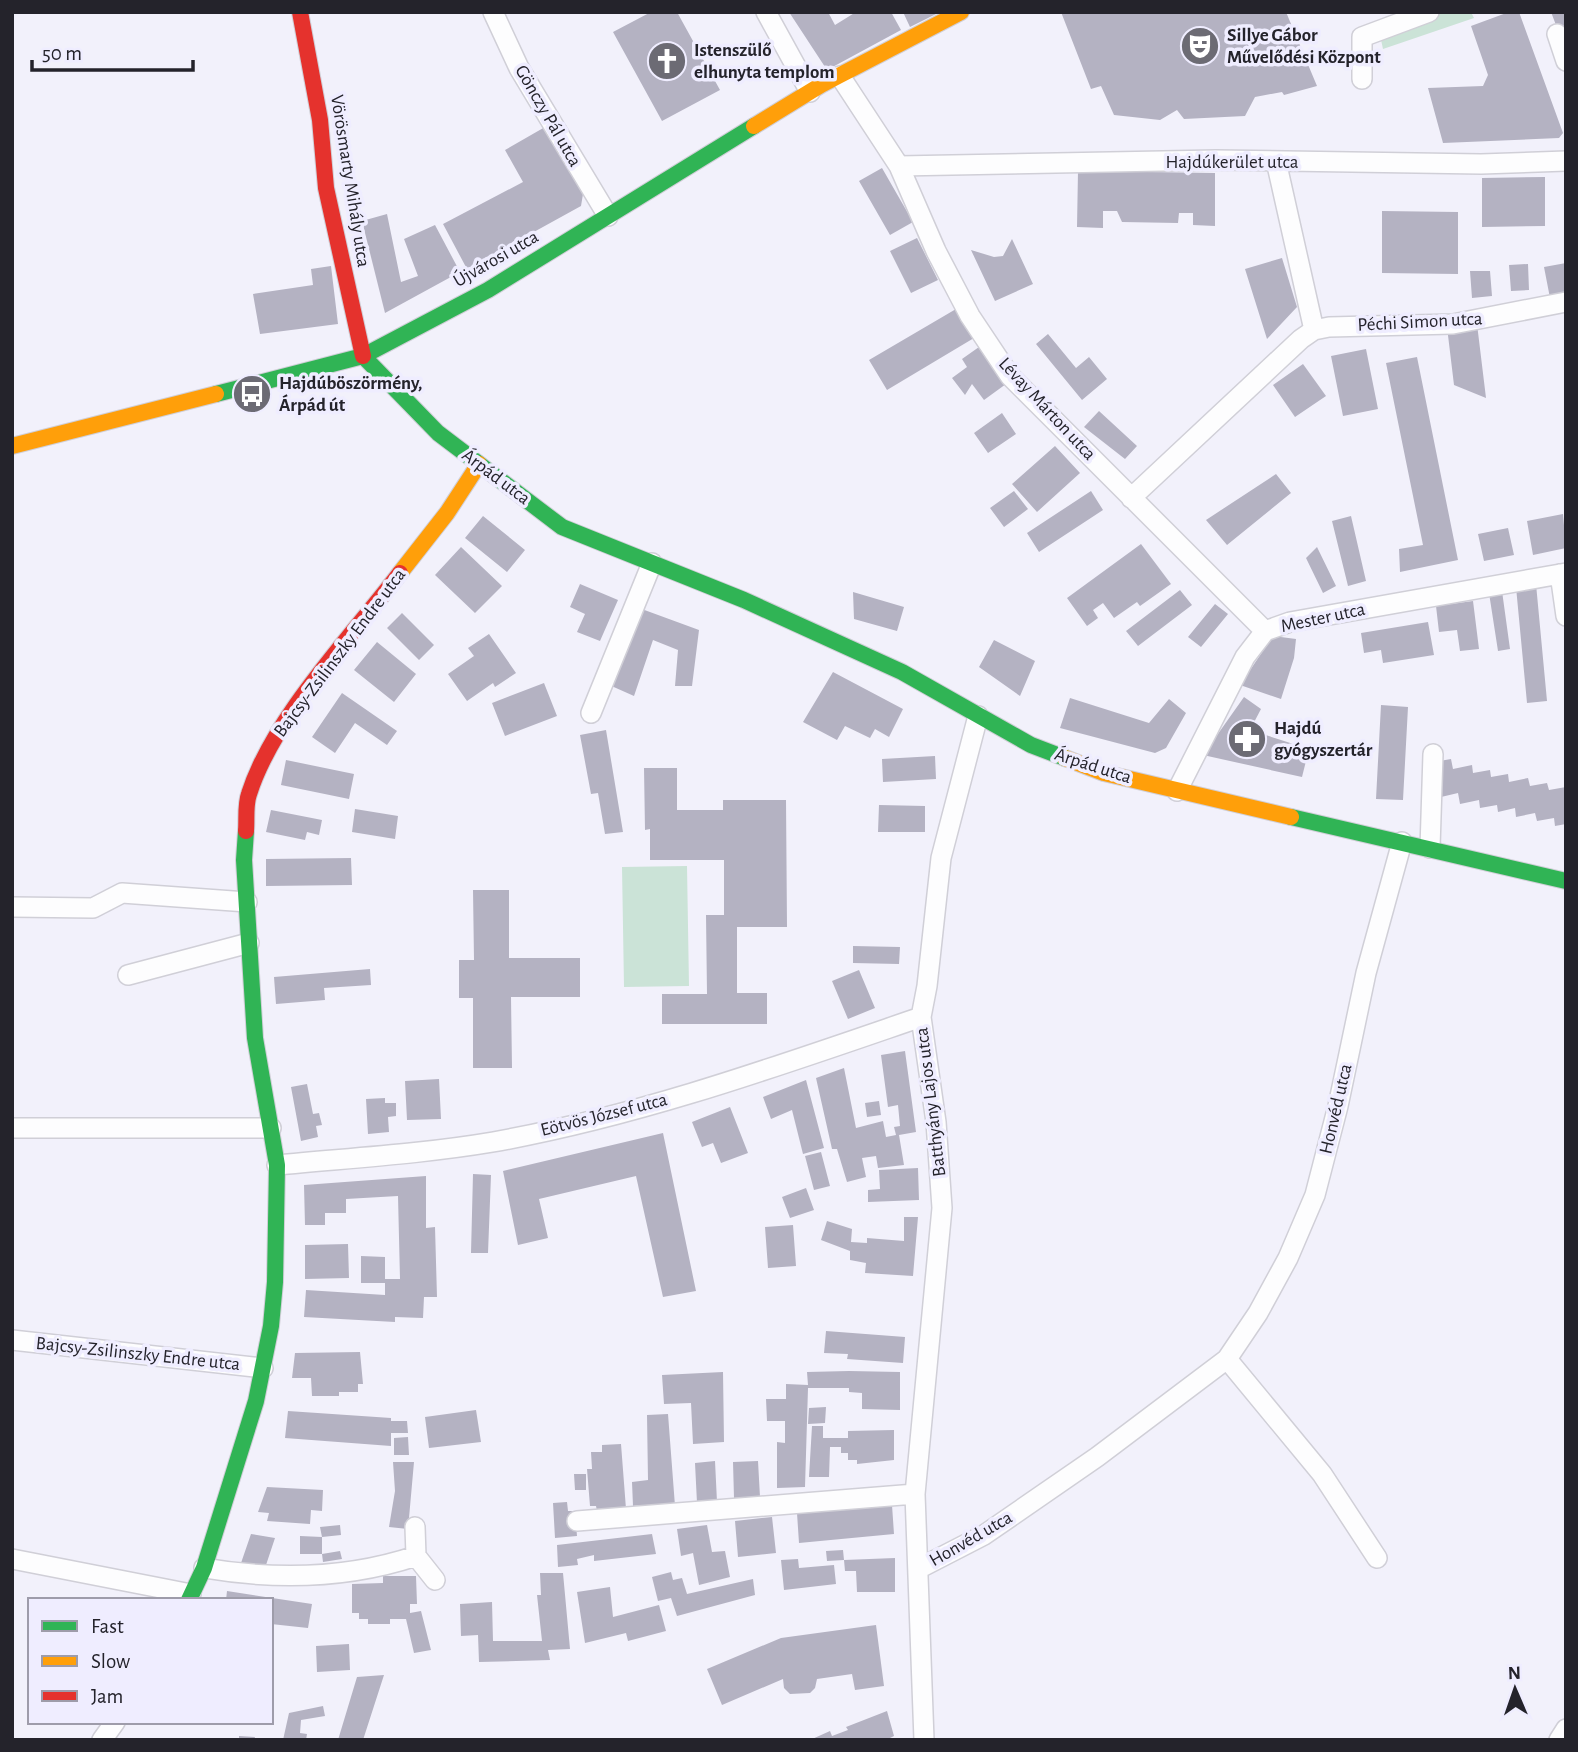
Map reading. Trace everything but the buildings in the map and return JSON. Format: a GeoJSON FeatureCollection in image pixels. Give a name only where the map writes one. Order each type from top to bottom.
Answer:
{"type":"FeatureCollection","features":[{"type":"Feature","properties":{"kind":"street","name":"Vörösmarty Mihály utca"},"geometry":{"type":"LineString","coordinates":[[300,12],[320,120],[326,188],[363,356]]}},
{"type":"Feature","properties":{"kind":"street","name":"Gönczy Pál utca"},"geometry":{"type":"LineString","coordinates":[[494,12],[519,68],[608,216]]}},
{"type":"Feature","properties":{"kind":"street"},"geometry":{"type":"LineString","coordinates":[[766,12],[810,92]]}},
{"type":"Feature","properties":{"kind":"street","name":"Újvárosi utca"},"geometry":{"type":"LineString","coordinates":[[12,446],[363,356],[488,290],[810,92],[961,12]]}},
{"type":"Feature","properties":{"kind":"street"},"geometry":{"type":"LineString","coordinates":[[1362,79],[1362,37],[1429,12]]}},
{"type":"Feature","properties":{"kind":"street"},"geometry":{"type":"LineString","coordinates":[[1556,34],[1566,61]]}},
{"type":"Feature","properties":{"kind":"street","name":"Lévay Márton utca"},"geometry":{"type":"LineString","coordinates":[[839,76],[899,166],[936,251],[964,305],[1010,376],[1131,498],[1234,596],[1265,631]]}},
{"type":"Feature","properties":{"kind":"street"},"geometry":{"type":"LineString","coordinates":[[1131,498],[1292,347],[1314,330],[1276,161]]}},
{"type":"Feature","properties":{"kind":"street","name":"Hajdúkerület utca"},"geometry":{"type":"LineString","coordinates":[[899,166],[1276,161],[1481,164],[1566,161]]}},
{"type":"Feature","properties":{"kind":"street","name":"Péchi Simon utca"},"geometry":{"type":"LineString","coordinates":[[1314,330],[1329,327],[1453,324],[1566,302]]}},
{"type":"Feature","properties":{"kind":"street","name":"Árpád utca"},"geometry":{"type":"LineString","coordinates":[[363,356],[438,433],[562,527],[744,600],[902,672],[1031,746],[1104,773],[1566,881]]}},
{"type":"Feature","properties":{"kind":"street","name":"Bajcsy-Zsilinszky Endre utca"},"geometry":{"type":"LineString","coordinates":[[12,1559],[190,1597],[204,1568],[253,1413],[263,1368],[275,1282],[277,1165],[255,1038],[244,860],[248,796],[265,755],[294,709],[447,513],[480,464]]}},
{"type":"Feature","properties":{"kind":"street"},"geometry":{"type":"LineString","coordinates":[[591,713],[652,563]]}},
{"type":"Feature","properties":{"kind":"street","name":"Mester utca"},"geometry":{"type":"LineString","coordinates":[[1177,791],[1245,657],[1265,631],[1290,622],[1563,574],[1566,616]]}},
{"type":"Feature","properties":{"kind":"street","name":"Batthyány Lajos utca"},"geometry":{"type":"LineString","coordinates":[[924,1740],[915,1494],[942,1208],[936,1122],[921,1017],[928,986],[941,858],[978,716]]}},
{"type":"Feature","properties":{"kind":"street"},"geometry":{"type":"LineString","coordinates":[[1430,848],[1433,754]]}},
{"type":"Feature","properties":{"kind":"street","name":"Honvéd utca"},"geometry":{"type":"LineString","coordinates":[[918,1569],[984,1535],[1097,1457],[1227,1359],[1258,1312],[1288,1258],[1315,1195],[1338,1106],[1366,973],[1402,842]]}},
{"type":"Feature","properties":{"kind":"street"},"geometry":{"type":"LineString","coordinates":[[12,907],[93,908],[122,893],[247,902]]}},
{"type":"Feature","properties":{"kind":"street"},"geometry":{"type":"LineString","coordinates":[[128,975],[249,943]]}},
{"type":"Feature","properties":{"kind":"street","name":"Eötvös József utca"},"geometry":{"type":"LineString","coordinates":[[277,1165],[483,1143],[582,1122],[684,1095],[921,1017]]}},
{"type":"Feature","properties":{"kind":"street"},"geometry":{"type":"LineString","coordinates":[[12,1128],[271,1128]]}},
{"type":"Feature","properties":{"kind":"street","name":"Bajcsy-Zsilinszky Endre utca"},"geometry":{"type":"LineString","coordinates":[[12,1340],[263,1368]]}},
{"type":"Feature","properties":{"kind":"street"},"geometry":{"type":"LineString","coordinates":[[1227,1359],[1322,1474],[1377,1558]]}},
{"type":"Feature","properties":{"kind":"street"},"geometry":{"type":"LineString","coordinates":[[577,1521],[915,1494]]}},
{"type":"Feature","properties":{"kind":"street"},"geometry":{"type":"LineString","coordinates":[[415,1527],[416,1556],[435,1580]]}},
{"type":"Feature","properties":{"kind":"street"},"geometry":{"type":"LineString","coordinates":[[204,1568],[255,1577],[307,1577],[396,1562],[416,1556]]}},
{"type":"Feature","properties":{"kind":"street"},"geometry":{"type":"LineString","coordinates":[[102,1740],[114,1724]]}},
{"type":"Feature","properties":{"kind":"street"},"geometry":{"type":"LineString","coordinates":[[1559,1740],[1566,1729]]}},
{"type":"Feature","properties":{"kind":"green space"},"geometry":{"type":"Polygon","coordinates":[[[1442,12],[1471,12],[1474,18],[1383,49],[1380,35],[1442,12]]]}},
{"type":"Feature","properties":{"kind":"green space"},"geometry":{"type":"Polygon","coordinates":[[[687,866],[689,986],[624,987],[622,867],[687,866]]]}},
{"type":"Feature","properties":{"kind":"traffic: fast"},"geometry":{"type":"LineString","coordinates":[[216,394],[363,356],[488,290],[754,126]]}},
{"type":"Feature","properties":{"kind":"traffic: fast"},"geometry":{"type":"LineString","coordinates":[[363,356],[438,433],[562,527],[744,600],[902,672],[1031,745],[1065,758]]}},
{"type":"Feature","properties":{"kind":"traffic: fast"},"geometry":{"type":"LineString","coordinates":[[1291,817],[1566,881]]}},
{"type":"Feature","properties":{"kind":"traffic: fast"},"geometry":{"type":"LineString","coordinates":[[190,1598],[204,1568],[256,1401],[271,1326],[275,1282],[277,1165],[255,1038],[244,860],[246,831]]}},
{"type":"Feature","properties":{"kind":"traffic: slow"},"geometry":{"type":"LineString","coordinates":[[754,126],[821,85],[961,12]]}},
{"type":"Feature","properties":{"kind":"traffic: slow"},"geometry":{"type":"LineString","coordinates":[[12,446],[216,394]]}},
{"type":"Feature","properties":{"kind":"traffic: slow"},"geometry":{"type":"LineString","coordinates":[[400,573],[447,513],[479,464]]}},
{"type":"Feature","properties":{"kind":"traffic: slow"},"geometry":{"type":"LineString","coordinates":[[1065,758],[1104,773],[1291,817]]}},
{"type":"Feature","properties":{"kind":"traffic: jam"},"geometry":{"type":"LineString","coordinates":[[300,12],[320,120],[326,188],[363,356]]}},
{"type":"Feature","properties":{"kind":"traffic: jam"},"geometry":{"type":"LineString","coordinates":[[246,831],[249,794],[260,765],[276,736],[315,679],[400,573]]}},
{"type":"Feature","properties":{"kind":"place","name":"Sillye Gábor Művelődési Központ"},"geometry":{"type":"Point","coordinates":[1200,46]}},
{"type":"Feature","properties":{"kind":"place","name":"Istenszülő elhunyta templom"},"geometry":{"type":"Point","coordinates":[667,61]}},
{"type":"Feature","properties":{"kind":"place","name":"Hajdúböszörmény, Árpád út"},"geometry":{"type":"Point","coordinates":[252,394]}},
{"type":"Feature","properties":{"kind":"place","name":"Hajdú gyógyszertár"},"geometry":{"type":"Point","coordinates":[1247,739]}}]}
